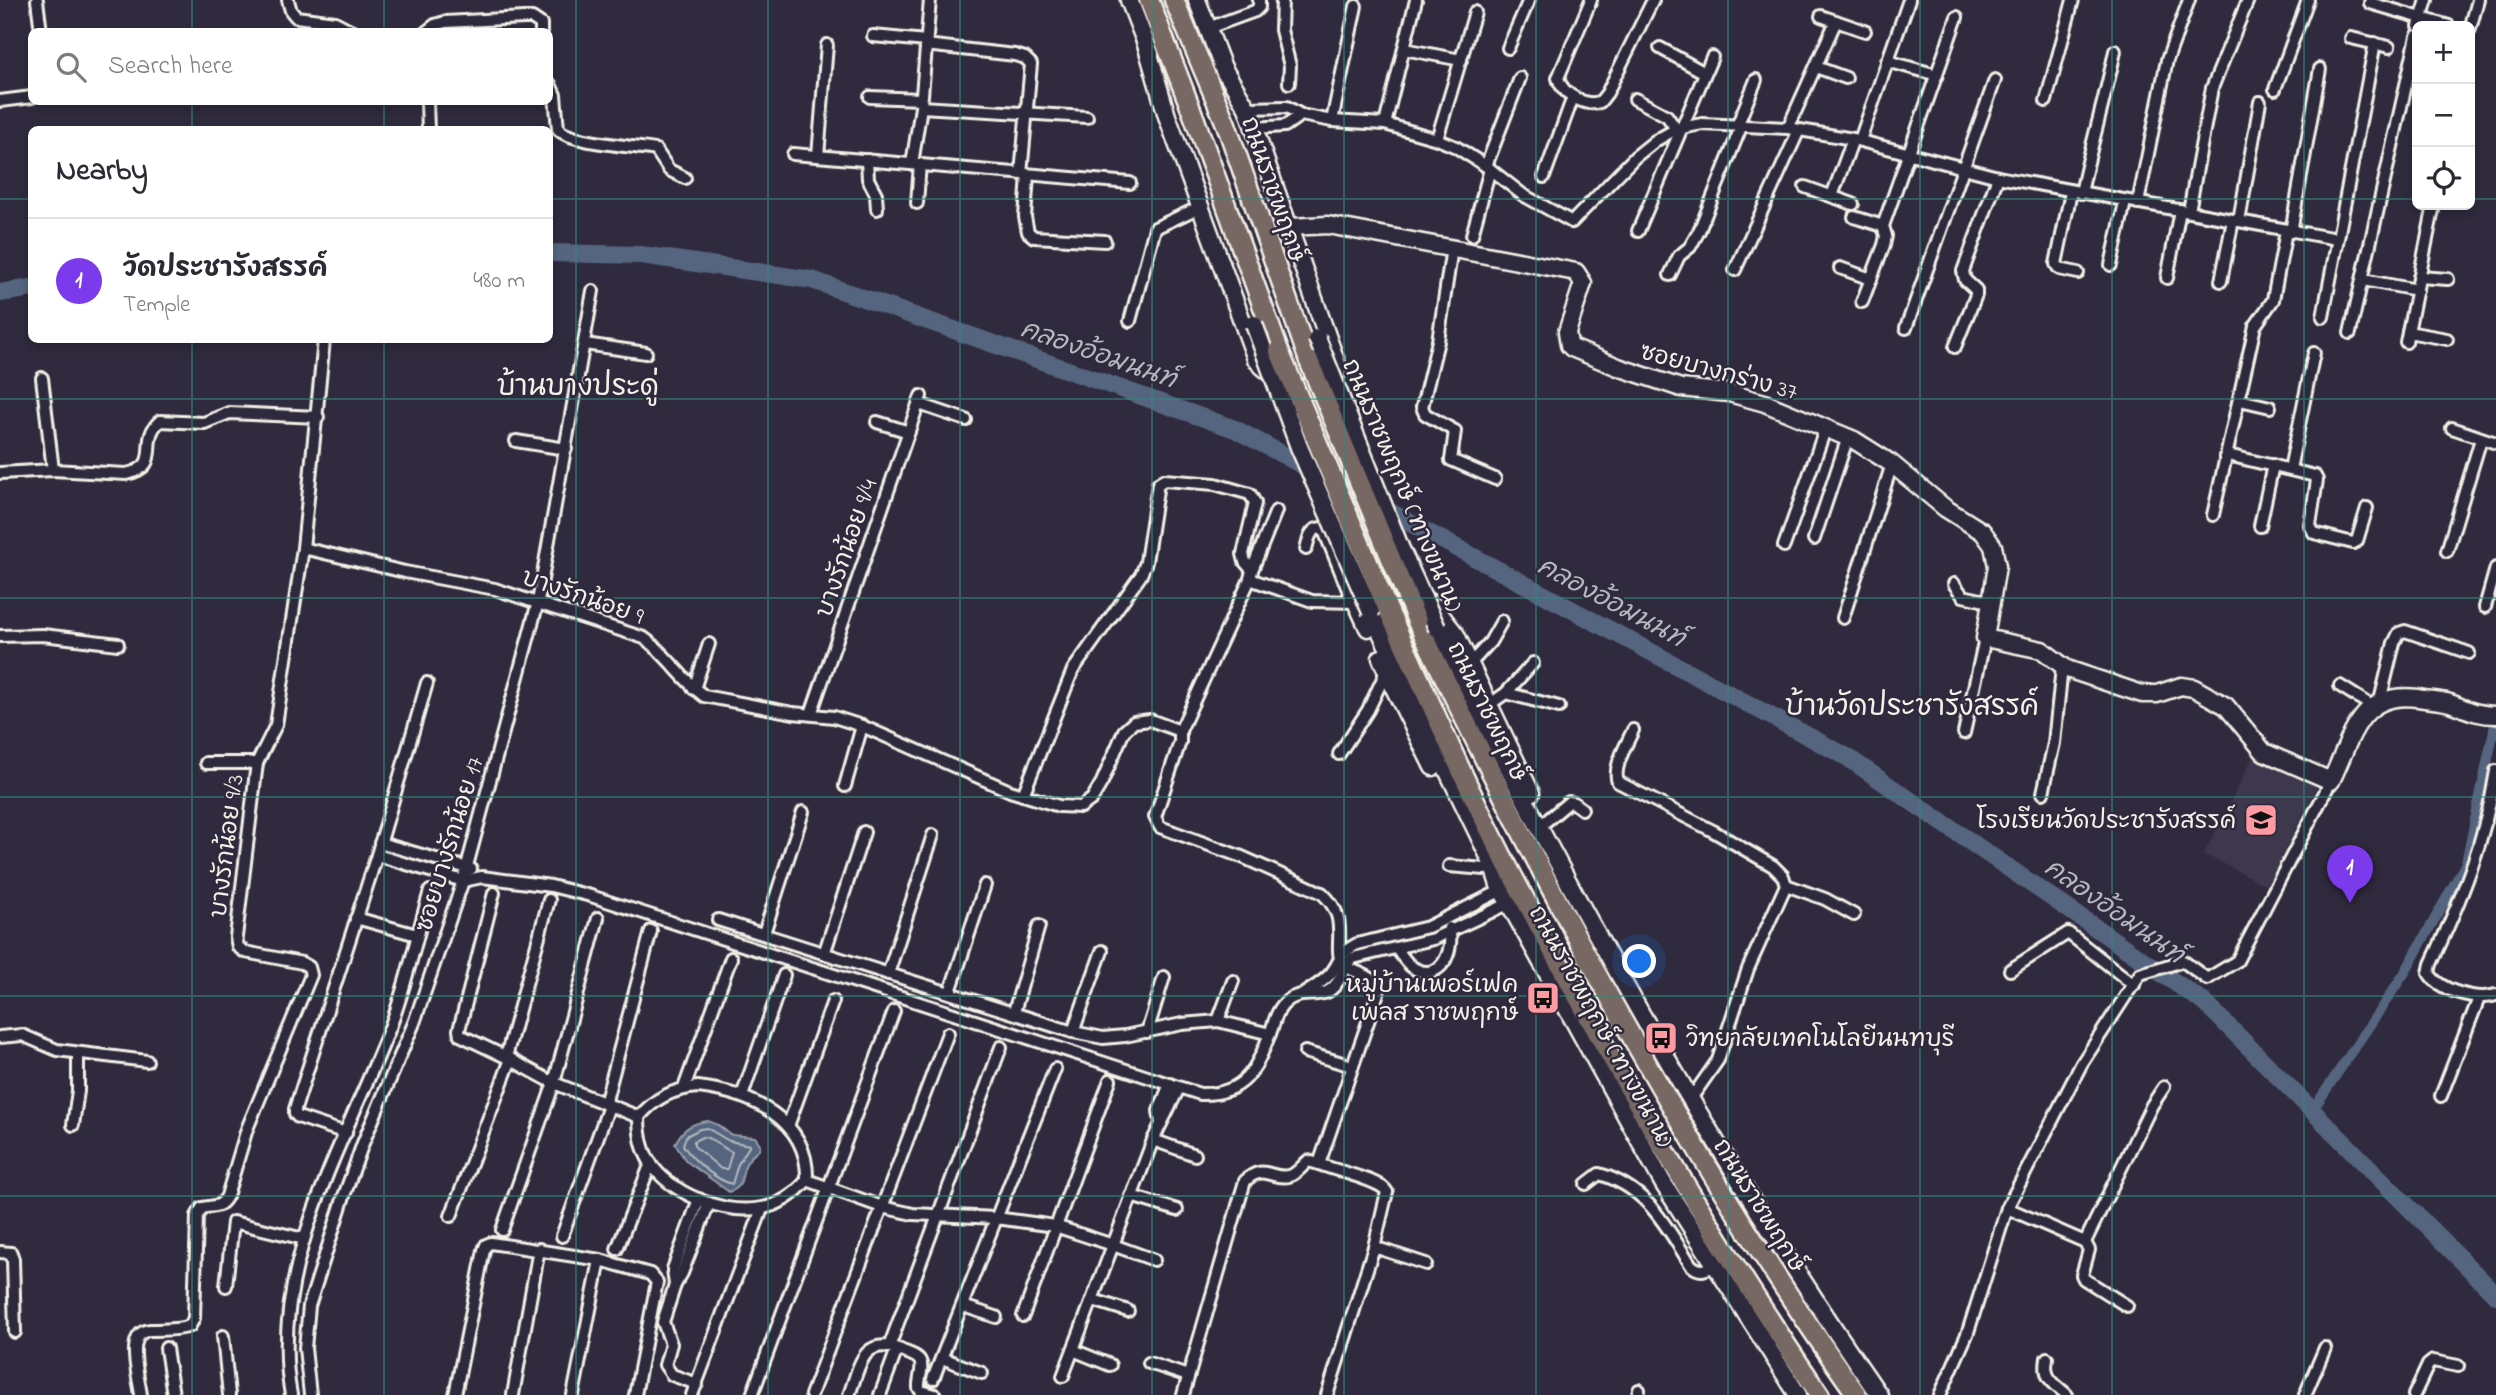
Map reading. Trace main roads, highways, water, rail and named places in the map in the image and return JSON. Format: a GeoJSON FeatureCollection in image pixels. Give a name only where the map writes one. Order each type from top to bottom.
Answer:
{"type":"FeatureCollection","features":[{"type":"Feature","properties":{"kind":"main road","name":"ถนนราชพฤกษ์ (ทางขนาน)"},"geometry":{"type":"LineString","coordinates":[[1129,0],[1178,118],[1299,447],[1380,612],[1504,893],[1649,1142],[1663,1183],[1798,1395]]}},
{"type":"Feature","properties":{"kind":"main road","name":"ถนนราชพฤกษ์"},"geometry":{"type":"LineString","coordinates":[[1149,0],[1279,351],[1380,612],[1649,1142],[1681,1176],[1820,1395]]}},
{"type":"Feature","properties":{"kind":"main road","name":"ถนนราชพฤกษ์"},"geometry":{"type":"LineString","coordinates":[[1174,0],[1226,124],[1308,362],[1417,621],[1492,776],[1687,1135],[1809,1328],[1857,1395]]}},
{"type":"Feature","properties":{"kind":"main road","name":"ถนนราชพฤกษ์ (ทางขนาน)"},"geometry":{"type":"LineString","coordinates":[[1197,0],[1317,338],[1400,547],[1437,628],[1556,862],[1642,1019],[1820,1310],[1879,1395]]}},
{"type":"Feature","properties":{"kind":"main road"},"geometry":{"type":"LineString","coordinates":[[1146,44],[1167,116],[1256,359],[1264,370],[1282,379],[1304,387],[1326,388],[1337,376],[1338,367],[1247,108],[1222,65]]}},
{"type":"Feature","properties":{"kind":"main road","name":"ซอยบางกร่าง 37"},"geometry":{"type":"LineString","coordinates":[[1290,227],[1328,225],[1576,272],[1583,283],[1567,332],[1572,348],[1681,388],[1728,393],[1765,402],[1826,427],[1892,464],[1945,508],[1983,532],[1996,554],[1997,566],[1985,638],[2042,650],[2062,667],[2150,695],[2181,686],[2194,688],[2225,706],[2264,752],[2331,781],[2359,720],[2376,703],[2402,696],[2444,702],[2467,711],[2494,716]]}},
{"type":"Feature","properties":{"kind":"main road"},"geometry":{"type":"LineString","coordinates":[[1504,893],[1485,869],[1395,690],[1355,602],[1357,589],[1368,581],[1389,583],[1415,592],[1434,606],[1456,635],[1545,822],[1556,862]]}},
{"type":"Feature","properties":{"kind":"water"},"geometry":{"type":"Polygon","coordinates":[[[708,1121],[731,1135],[755,1137],[760,1144],[759,1150],[746,1163],[739,1186],[729,1192],[686,1161],[675,1144],[688,1128],[708,1121]]]}},
{"type":"Feature","properties":{"kind":"waterway","name":"คลองอ้อมนนท์"},"geometry":{"type":"LineString","coordinates":[[553,253],[641,255],[812,280],[1235,429],[1847,757],[2205,1003],[2496,1295]]}},
{"type":"Feature","properties":{"kind":"waterway","name":"คลองอ้อมนนท์"},"geometry":{"type":"LineString","coordinates":[[0,293],[28,289]]}},
{"type":"Feature","properties":{"kind":"waterway"},"geometry":{"type":"LineString","coordinates":[[2312,1111],[2404,974],[2466,863],[2496,720]]}},
{"type":"Feature","properties":{"kind":"place","name":"โรงเรียนวัดประชารังสรรค์"},"geometry":{"type":"Point","coordinates":[2261,820]}},
{"type":"Feature","properties":{"kind":"place","name":"วัดประชารังสรรค์"},"geometry":{"type":"Point","coordinates":[2350,903]}},
{"type":"Feature","properties":{"kind":"place","name":"หมู่บ้านเพอร์เฟค เพลส ราชพฤกษ์"},"geometry":{"type":"Point","coordinates":[1543,998]}},
{"type":"Feature","properties":{"kind":"place","name":"วิทยาลัยเทคโนโลยีนนทบุรี"},"geometry":{"type":"Point","coordinates":[1661,1038]}},
{"type":"Feature","properties":{"kind":"district","name":"บ้านบางประดู่"},"geometry":{"type":"Point","coordinates":[578,385]}},
{"type":"Feature","properties":{"kind":"district","name":"บ้านวัดประชารังสรรค์"},"geometry":{"type":"Point","coordinates":[1912,705]}}]}
